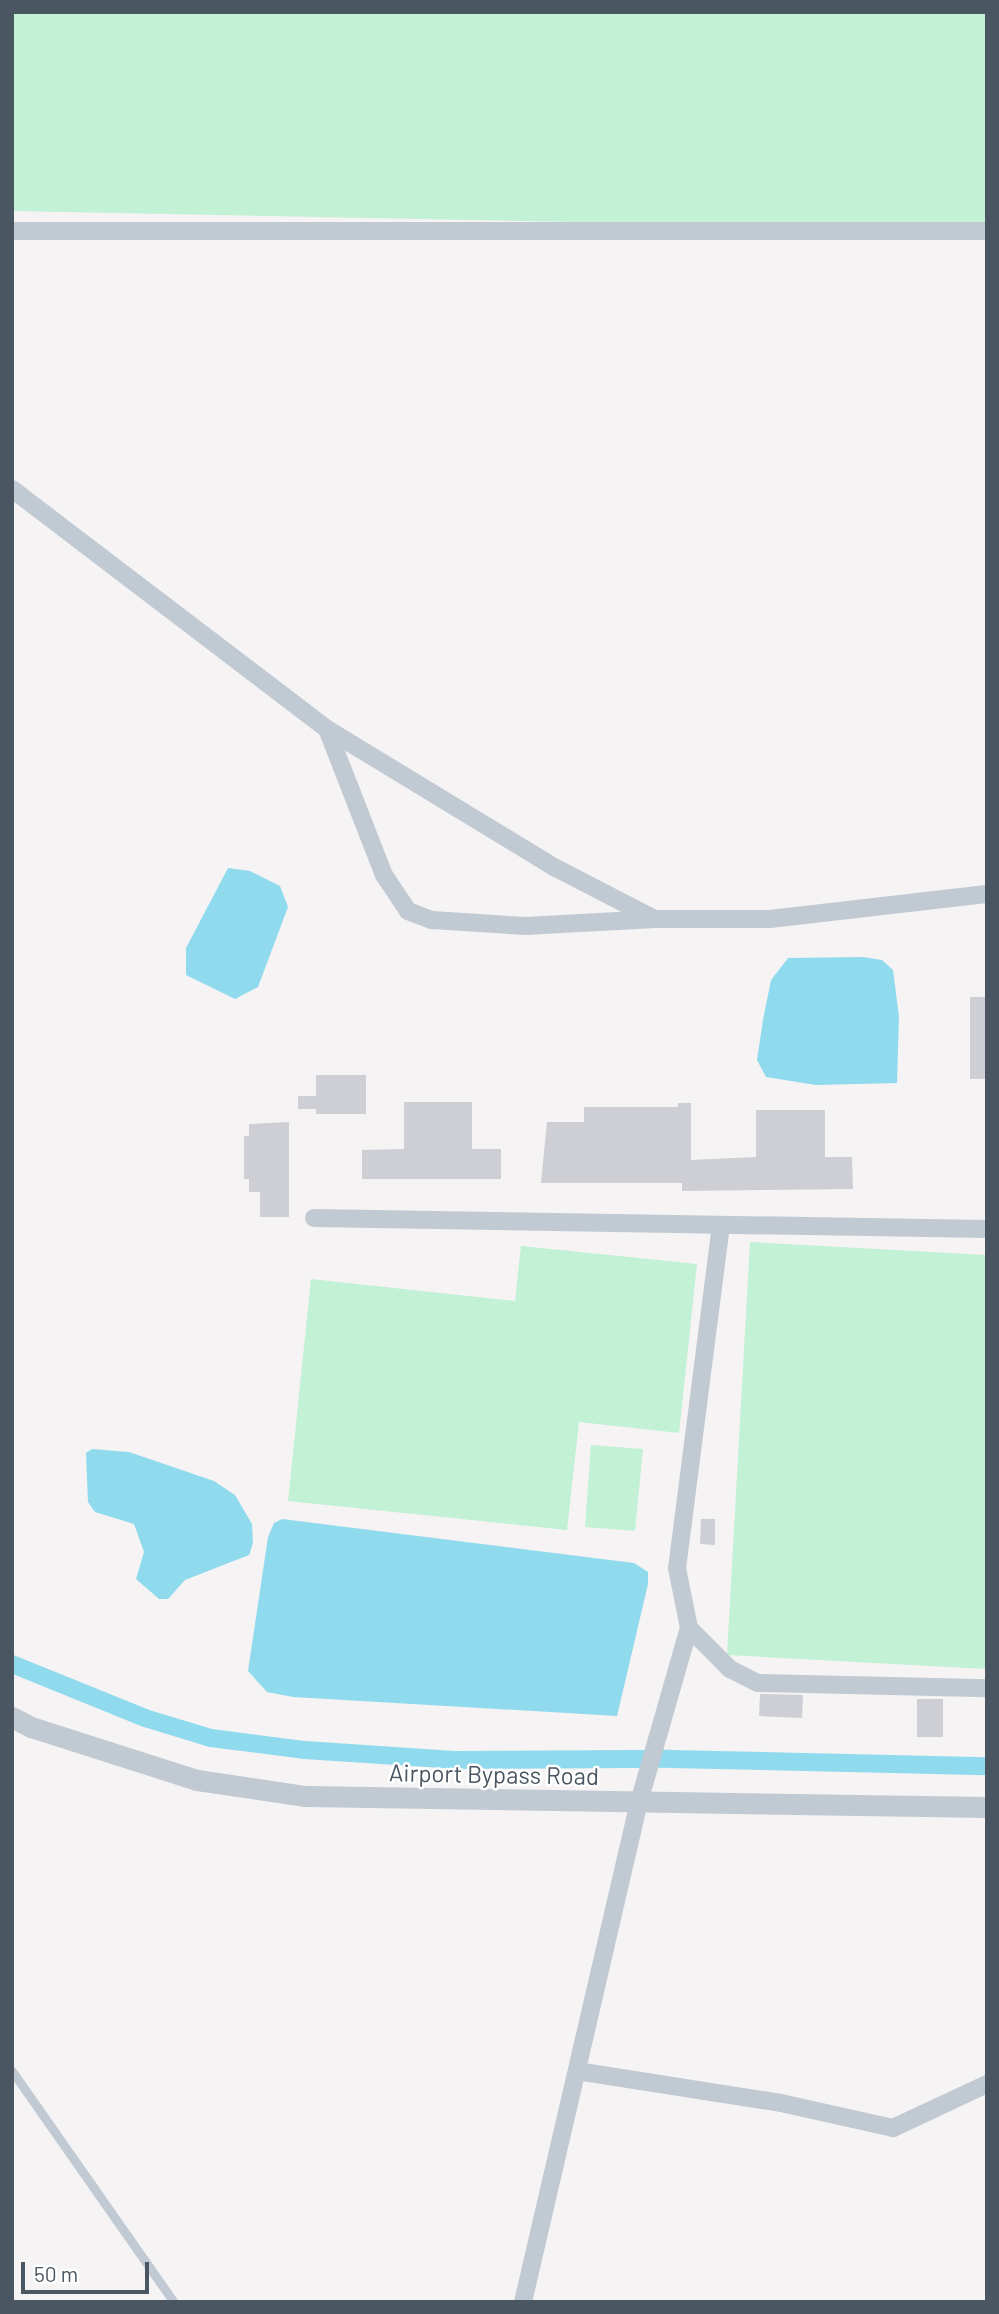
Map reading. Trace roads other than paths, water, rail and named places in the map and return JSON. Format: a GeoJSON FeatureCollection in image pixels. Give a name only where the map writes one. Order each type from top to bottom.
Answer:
{"type":"FeatureCollection","features":[{"type":"Feature","properties":{"kind":"street"},"geometry":{"type":"LineString","coordinates":[[12,231],[987,231]]}},
{"type":"Feature","properties":{"kind":"street"},"geometry":{"type":"LineString","coordinates":[[12,489],[327,729],[556,867],[655,919]]}},
{"type":"Feature","properties":{"kind":"street"},"geometry":{"type":"LineString","coordinates":[[327,729],[384,875],[408,911],[432,920],[525,926],[655,919],[769,919],[987,894]]}},
{"type":"Feature","properties":{"kind":"street"},"geometry":{"type":"LineString","coordinates":[[314,1219],[987,1229]]}},
{"type":"Feature","properties":{"kind":"street"},"geometry":{"type":"LineString","coordinates":[[523,2302],[639,1802],[689,1628],[677,1568],[721,1225]]}},
{"type":"Feature","properties":{"kind":"street"},"geometry":{"type":"LineString","coordinates":[[689,1628],[730,1669],[758,1683],[987,1688]]}},
{"type":"Feature","properties":{"kind":"street","name":"Airport Bypass Road"},"geometry":{"type":"LineString","coordinates":[[12,1717],[31,1727],[197,1780],[306,1796],[987,1807]]}},
{"type":"Feature","properties":{"kind":"street"},"geometry":{"type":"LineString","coordinates":[[577,2071],[781,2103],[893,2128],[987,2084]]}},
{"type":"Feature","properties":{"kind":"lane"},"geometry":{"type":"LineString","coordinates":[[12,2071],[174,2302]]}},
{"type":"Feature","properties":{"kind":"water"},"geometry":{"type":"Polygon","coordinates":[[[228,868],[250,871],[280,886],[288,907],[258,987],[235,999],[186,975],[186,948],[228,868]]]}},
{"type":"Feature","properties":{"kind":"water"},"geometry":{"type":"Polygon","coordinates":[[[863,957],[882,960],[893,970],[899,1017],[897,1083],[816,1085],[766,1077],[757,1060],[763,1020],[771,980],[788,958],[863,957]]]}},
{"type":"Feature","properties":{"kind":"water"},"geometry":{"type":"Polygon","coordinates":[[[92,1449],[129,1452],[214,1481],[235,1495],[252,1524],[253,1543],[249,1555],[185,1580],[168,1599],[159,1599],[136,1579],[144,1552],[134,1524],[95,1512],[88,1502],[86,1453],[92,1449]]]}},
{"type":"Feature","properties":{"kind":"water"},"geometry":{"type":"Polygon","coordinates":[[[282,1519],[634,1563],[648,1572],[648,1584],[617,1716],[293,1697],[267,1692],[248,1671],[268,1537],[274,1523],[282,1519]]]}},
{"type":"Feature","properties":{"kind":"waterway"},"geometry":{"type":"LineString","coordinates":[[12,1664],[145,1718],[211,1738],[305,1750],[454,1760],[671,1759],[987,1766]]}}]}
